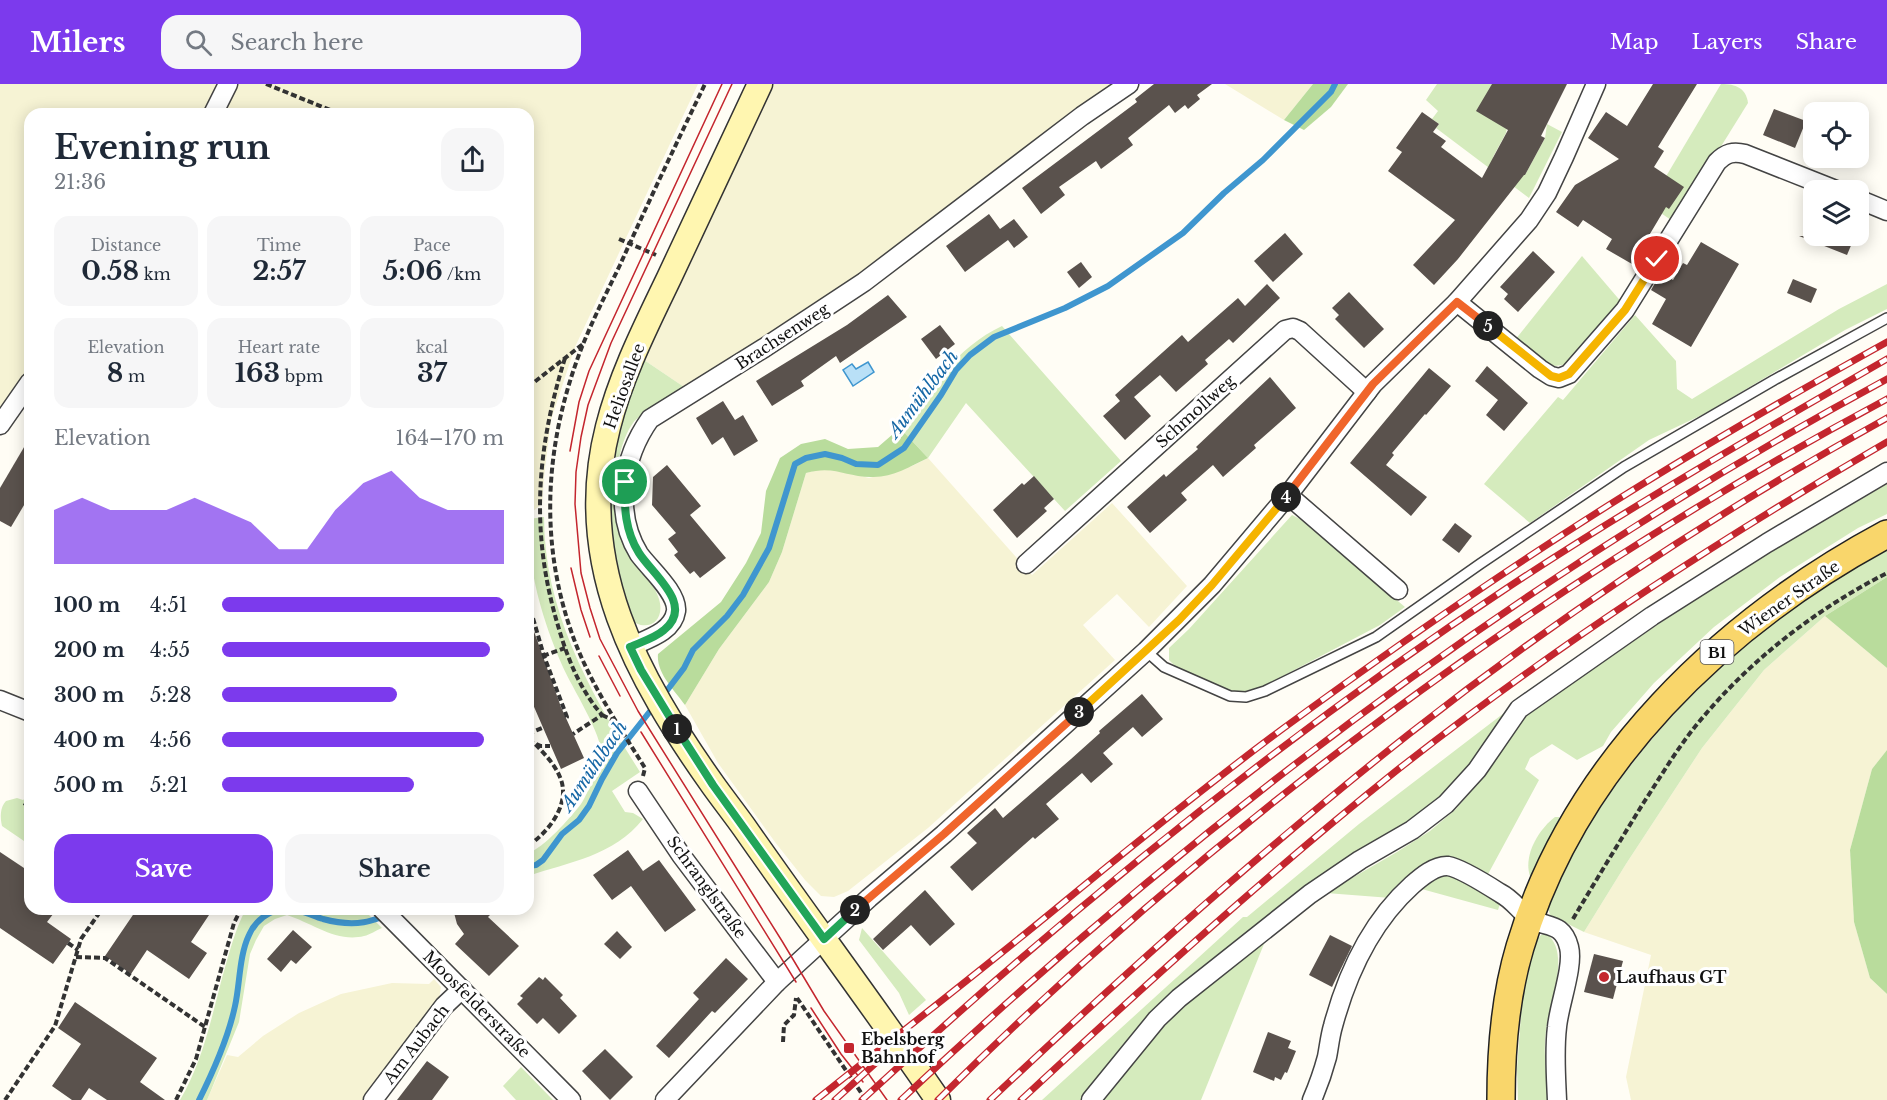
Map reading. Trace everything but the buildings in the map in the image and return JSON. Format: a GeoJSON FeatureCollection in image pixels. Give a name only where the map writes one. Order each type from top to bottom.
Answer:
{"type":"FeatureCollection","features":[{"type":"Feature","properties":{"kind":"main road","name":"Wiener Straße"},"geometry":{"type":"LineString","coordinates":[[1529,918],[1557,852],[1583,808],[1628,744],[1655,711],[1692,674],[1773,606],[1887,534]]}},
{"type":"Feature","properties":{"kind":"main road","name":"B1"},"geometry":{"type":"LineString","coordinates":[[1502,1100],[1501,1063],[1505,1020],[1519,949],[1529,918]]}},
{"type":"Feature","properties":{"kind":"street"},"geometry":{"type":"LineString","coordinates":[[216,108],[228,84]]}},
{"type":"Feature","properties":{"kind":"street","name":"Heliosallee"},"geometry":{"type":"LineString","coordinates":[[760,84],[633,354],[615,401],[607,429],[599,484],[598,521],[604,567],[616,611],[630,647],[666,712],[713,785],[938,1100]]}},
{"type":"Feature","properties":{"kind":"street","name":"Brachsenweg"},"geometry":{"type":"LineString","coordinates":[[630,647],[663,631],[672,622],[676,610],[672,597],[664,584],[639,554],[631,538],[624,512],[625,482],[631,455],[640,434],[650,419],[771,344],[864,282],[1082,116],[1129,84]]}},
{"type":"Feature","properties":{"kind":"street"},"geometry":{"type":"LineString","coordinates":[[665,1100],[777,982],[1146,651],[1212,585],[1288,495],[1366,392],[1457,302],[1529,220],[1547,193],[1596,84]]}},
{"type":"Feature","properties":{"kind":"street"},"geometry":{"type":"LineString","coordinates":[[1457,302],[1540,369],[1559,378],[1569,374],[1579,364],[1625,310],[1717,162],[1725,154],[1736,152],[1745,154],[1811,180]]}},
{"type":"Feature","properties":{"kind":"street"},"geometry":{"type":"LineString","coordinates":[[1869,204],[1887,211]]}},
{"type":"Feature","properties":{"kind":"street","name":"Schmollweg"},"geometry":{"type":"LineString","coordinates":[[1026,564],[1285,330],[1293,328],[1300,331],[1366,392]]}},
{"type":"Feature","properties":{"kind":"street"},"geometry":{"type":"LineString","coordinates":[[0,425],[24,391]]}},
{"type":"Feature","properties":{"kind":"street"},"geometry":{"type":"LineString","coordinates":[[1091,1100],[1157,1019],[1179,998],[1310,894],[1360,860],[1412,830],[1446,804],[1477,770],[1518,709],[1652,616],[1767,543],[1887,472]]}},
{"type":"Feature","properties":{"kind":"street"},"geometry":{"type":"LineString","coordinates":[[1288,495],[1398,590]]}},
{"type":"Feature","properties":{"kind":"street"},"geometry":{"type":"LineString","coordinates":[[0,700],[24,710]]}},
{"type":"Feature","properties":{"kind":"street","name":"Schranglstraße"},"geometry":{"type":"LineString","coordinates":[[638,791],[687,862],[777,982]]}},
{"type":"Feature","properties":{"kind":"street"},"geometry":{"type":"LineString","coordinates":[[1312,1100],[1322,1073],[1340,1002],[1361,953],[1380,921],[1402,894],[1418,879],[1434,869],[1448,866],[1510,898],[1529,918],[1556,927],[1564,934],[1570,950],[1570,962],[1557,1026],[1555,1053],[1557,1100]]}},
{"type":"Feature","properties":{"kind":"street","name":"Moosfelderstraße"},"geometry":{"type":"LineString","coordinates":[[387,915],[571,1100]]}},
{"type":"Feature","properties":{"kind":"street","name":"Am Aubach"},"geometry":{"type":"LineString","coordinates":[[373,1100],[444,1006],[462,989]]}},
{"type":"Feature","properties":{"kind":"lane"},"geometry":{"type":"LineString","coordinates":[[1146,651],[1164,667],[1230,696],[1246,697],[1265,691],[1376,637],[1624,467],[1887,318]]}},
{"type":"Feature","properties":{"kind":"path"},"geometry":{"type":"LineString","coordinates":[[266,84],[325,108]]}},
{"type":"Feature","properties":{"kind":"path"},"geometry":{"type":"LineString","coordinates":[[619,239],[653,254]]}},
{"type":"Feature","properties":{"kind":"path"},"geometry":{"type":"LineString","coordinates":[[534,382],[584,343]]}},
{"type":"Feature","properties":{"kind":"path"},"geometry":{"type":"LineString","coordinates":[[565,358],[546,428],[539,500],[544,566],[551,604],[565,648],[590,700],[602,715],[615,721]]}},
{"type":"Feature","properties":{"kind":"path"},"geometry":{"type":"LineString","coordinates":[[1564,934],[1665,769],[1703,716],[1748,669],[1801,626],[1863,585],[1887,573]]}},
{"type":"Feature","properties":{"kind":"path"},"geometry":{"type":"LineString","coordinates":[[534,623],[543,656],[566,718]]}},
{"type":"Feature","properties":{"kind":"path"},"geometry":{"type":"LineString","coordinates":[[543,656],[565,648]]}},
{"type":"Feature","properties":{"kind":"path"},"geometry":{"type":"LineString","coordinates":[[573,734],[602,715]]}},
{"type":"Feature","properties":{"kind":"path"},"geometry":{"type":"LineString","coordinates":[[534,731],[542,728]]}},
{"type":"Feature","properties":{"kind":"path"},"geometry":{"type":"LineString","coordinates":[[622,731],[636,752]]}},
{"type":"Feature","properties":{"kind":"path"},"geometry":{"type":"LineString","coordinates":[[535,744],[550,746]]}},
{"type":"Feature","properties":{"kind":"path"},"geometry":{"type":"LineString","coordinates":[[534,841],[550,827],[558,812],[562,795],[560,777],[535,744]]}},
{"type":"Feature","properties":{"kind":"path"},"geometry":{"type":"LineString","coordinates":[[5,1100],[59,1022],[81,939],[98,915]]}},
{"type":"Feature","properties":{"kind":"path"},"geometry":{"type":"LineString","coordinates":[[176,1100],[196,1059],[238,915]]}},
{"type":"Feature","properties":{"kind":"path"},"geometry":{"type":"LineString","coordinates":[[68,943],[78,950]]}},
{"type":"Feature","properties":{"kind":"path"},"geometry":{"type":"LineString","coordinates":[[76,957],[105,958],[205,1027]]}},
{"type":"Feature","properties":{"kind":"path"},"geometry":{"type":"LineString","coordinates":[[783,1042],[784,1025],[794,1015],[796,998],[866,1100]]}},
{"type":"Feature","properties":{"kind":"shaded area"},"geometry":{"type":"Polygon","coordinates":[[[0,84],[221,84],[209,108],[24,108],[24,380],[0,410],[0,84]]]}},
{"type":"Feature","properties":{"kind":"shaded area"},"geometry":{"type":"Polygon","coordinates":[[[233,84],[698,84],[575,347],[551,420],[542,504],[534,510],[534,108],[221,108],[233,84]]]}},
{"type":"Feature","properties":{"kind":"shaded area"},"geometry":{"type":"Polygon","coordinates":[[[773,84],[1115,84],[856,280],[687,389],[644,360],[773,84]]]}},
{"type":"Feature","properties":{"kind":"shaded area"},"geometry":{"type":"Polygon","coordinates":[[[1225,84],[1313,84],[1284,120],[1225,84]]]}},
{"type":"Feature","properties":{"kind":"shaded area"},"geometry":{"type":"Polygon","coordinates":[[[928,458],[1032,575],[1112,503],[1187,586],[1149,627],[1117,594],[1083,625],[1115,660],[928,828],[848,891],[834,897],[821,896],[805,880],[775,842],[718,763],[685,705],[719,649],[769,582],[782,552],[806,473],[820,469],[869,478],[912,466],[928,458]]]}},
{"type":"Feature","properties":{"kind":"shaded area"},"geometry":{"type":"Polygon","coordinates":[[[1825,616],[1887,668],[1887,750],[1872,769],[1850,850],[1854,922],[1870,978],[1887,994],[1887,1100],[1631,1100],[1626,1077],[1651,955],[1584,932],[1702,748],[1764,670],[1825,616]]]}},
{"type":"Feature","properties":{"kind":"shaded area"},"geometry":{"type":"Polygon","coordinates":[[[434,979],[441,987],[439,999],[366,1100],[207,1100],[227,1055],[238,1057],[263,1036],[299,1013],[341,994],[392,983],[429,984],[434,979]]]}},
{"type":"Feature","properties":{"kind":"green space"},"geometry":{"type":"Polygon","coordinates":[[[1313,84],[1348,84],[1331,107],[1304,130],[1284,120],[1313,84]]]}},
{"type":"Feature","properties":{"kind":"green space"},"geometry":{"type":"Polygon","coordinates":[[[1437,84],[1515,84],[1506,133],[1493,157],[1525,175],[1545,138],[1547,124],[1562,132],[1529,198],[1436,128],[1439,124],[1432,119],[1438,111],[1426,100],[1437,84]]]}},
{"type":"Feature","properties":{"kind":"green space"},"geometry":{"type":"Polygon","coordinates":[[[1721,84],[1743,90],[1748,103],[1674,222],[1649,205],[1721,84]]]}},
{"type":"Feature","properties":{"kind":"green space"},"geometry":{"type":"Polygon","coordinates":[[[1582,256],[1623,304],[1569,364],[1555,366],[1540,361],[1515,340],[1582,256]]]}},
{"type":"Feature","properties":{"kind":"green space"},"geometry":{"type":"Polygon","coordinates":[[[1887,284],[1887,309],[1845,330],[1706,413],[1649,440],[1530,523],[1484,484],[1558,397],[1563,400],[1635,315],[1676,361],[1677,389],[1692,399],[1839,309],[1887,284]]]}},
{"type":"Feature","properties":{"kind":"green space"},"geometry":{"type":"Polygon","coordinates":[[[1002,326],[1121,461],[1065,511],[966,403],[928,458],[900,428],[958,357],[971,345],[1002,326]]]}},
{"type":"Feature","properties":{"kind":"green space"},"geometry":{"type":"Polygon","coordinates":[[[644,360],[687,389],[650,410],[633,423],[621,449],[618,466],[615,501],[624,546],[652,585],[659,599],[660,614],[653,623],[648,625],[635,623],[628,618],[610,551],[609,493],[616,438],[644,360]]]}},
{"type":"Feature","properties":{"kind":"green space"},"geometry":{"type":"Polygon","coordinates":[[[900,428],[928,458],[900,471],[879,477],[824,470],[806,473],[782,552],[769,582],[719,649],[685,705],[663,675],[658,654],[721,602],[746,563],[761,533],[766,491],[780,458],[801,444],[825,439],[848,449],[878,447],[900,428]]]}},
{"type":"Feature","properties":{"kind":"green space"},"geometry":{"type":"Polygon","coordinates":[[[1887,484],[1887,514],[1858,528],[1780,577],[1714,627],[1654,683],[1611,732],[1603,746],[1577,760],[1552,744],[1530,758],[1525,769],[1539,780],[1487,876],[1506,885],[1498,910],[1418,888],[1391,898],[1326,893],[1430,831],[1456,809],[1484,776],[1523,718],[1686,605],[1772,551],[1887,484]]]}},
{"type":"Feature","properties":{"kind":"green space"},"geometry":{"type":"Polygon","coordinates":[[[1292,515],[1300,519],[1405,607],[1380,625],[1262,687],[1246,691],[1232,691],[1176,667],[1169,660],[1169,648],[1292,515]]]}},
{"type":"Feature","properties":{"kind":"green space"},"geometry":{"type":"Polygon","coordinates":[[[544,517],[546,552],[552,586],[561,619],[574,651],[604,713],[640,772],[612,791],[625,812],[633,813],[643,819],[619,842],[605,850],[534,874],[534,850],[549,839],[581,804],[602,758],[598,737],[562,665],[548,630],[534,579],[534,518],[544,517]]]}},
{"type":"Feature","properties":{"kind":"green space"},"geometry":{"type":"Polygon","coordinates":[[[1887,548],[1887,577],[1825,616],[1764,670],[1702,748],[1584,932],[1550,915],[1547,905],[1575,849],[1609,796],[1646,746],[1688,700],[1733,657],[1782,617],[1833,581],[1887,548]]]}},
{"type":"Feature","properties":{"kind":"green space"},"geometry":{"type":"Polygon","coordinates":[[[1887,577],[1887,668],[1825,616],[1887,577]]]}},
{"type":"Feature","properties":{"kind":"green space"},"geometry":{"type":"Polygon","coordinates":[[[1504,713],[1474,762],[1449,793],[1412,820],[1307,887],[1082,1100],[1042,1100],[1243,917],[1247,917],[1359,824],[1504,713]]]}},
{"type":"Feature","properties":{"kind":"green space"},"geometry":{"type":"Polygon","coordinates":[[[1887,750],[1887,994],[1870,978],[1854,922],[1850,850],[1872,769],[1887,750]]]}},
{"type":"Feature","properties":{"kind":"green space"},"geometry":{"type":"Polygon","coordinates":[[[17,798],[23,800],[24,841],[2,826],[1,819],[1,812],[6,801],[17,798]]]}},
{"type":"Feature","properties":{"kind":"green space"},"geometry":{"type":"Polygon","coordinates":[[[1555,817],[1559,817],[1560,823],[1533,875],[1530,876],[1528,868],[1534,843],[1543,828],[1555,817]]]}},
{"type":"Feature","properties":{"kind":"green space"},"geometry":{"type":"Polygon","coordinates":[[[243,915],[287,915],[264,926],[256,940],[250,954],[239,1022],[207,1100],[180,1100],[200,1056],[243,915]]]}},
{"type":"Feature","properties":{"kind":"green space"},"geometry":{"type":"Polygon","coordinates":[[[287,915],[369,915],[382,928],[364,936],[344,937],[334,935],[287,915]]]}},
{"type":"Feature","properties":{"kind":"green space"},"geometry":{"type":"Polygon","coordinates":[[[862,928],[926,1000],[909,1015],[899,993],[859,940],[862,928]]]}},
{"type":"Feature","properties":{"kind":"green space"},"geometry":{"type":"Polygon","coordinates":[[[1546,933],[1554,942],[1558,965],[1545,1039],[1545,1065],[1550,1100],[1518,1100],[1517,1069],[1522,1002],[1534,942],[1546,933]]]}},
{"type":"Feature","properties":{"kind":"green space"},"geometry":{"type":"Polygon","coordinates":[[[1268,934],[1201,1100],[1097,1100],[1154,1031],[1268,934]]]}},
{"type":"Feature","properties":{"kind":"green space"},"geometry":{"type":"Polygon","coordinates":[[[521,1067],[553,1100],[516,1100],[503,1086],[521,1067]]]}},
{"type":"Feature","properties":{"kind":"water"},"geometry":{"type":"Polygon","coordinates":[[[868,362],[874,372],[853,386],[843,370],[852,364],[856,369],[868,362]]]}},
{"type":"Feature","properties":{"kind":"waterway","name":"Aumühlbach"},"geometry":{"type":"LineString","coordinates":[[662,697],[684,668],[693,650],[727,616],[743,595],[769,548],[795,464],[806,458],[825,454],[856,464],[878,465],[904,448],[956,370],[970,355],[994,337],[1065,308],[1108,286],[1183,233],[1224,193],[1263,160],[1331,92],[1335,84]]}},
{"type":"Feature","properties":{"kind":"waterway","name":"Aumühlbach"},"geometry":{"type":"LineString","coordinates":[[534,865],[543,860],[562,834],[579,820],[617,753],[655,705]]}},
{"type":"Feature","properties":{"kind":"waterway","name":"Aumühlbach"},"geometry":{"type":"LineString","coordinates":[[199,1100],[229,1030],[246,943],[252,930],[267,915]]}},
{"type":"Feature","properties":{"kind":"waterway","name":"Aumühlbach"},"geometry":{"type":"LineString","coordinates":[[312,915],[345,923],[364,922],[387,915]]}},
{"type":"Feature","properties":{"kind":"tram line"},"geometry":{"type":"LineString","coordinates":[[570,451],[579,402],[589,371],[722,84]]}},
{"type":"Feature","properties":{"kind":"tram line"},"geometry":{"type":"LineString","coordinates":[[732,84],[611,343],[588,405],[576,472],[575,504],[581,573],[600,639],[638,711],[824,1011],[887,1100]]}},
{"type":"Feature","properties":{"kind":"tram line"},"geometry":{"type":"LineString","coordinates":[[571,568],[590,637]]}},
{"type":"Feature","properties":{"kind":"tram line"},"geometry":{"type":"LineString","coordinates":[[599,656],[620,696]]}},
{"type":"Feature","properties":{"kind":"tram line"},"geometry":{"type":"LineString","coordinates":[[641,732],[796,982]]}},
{"type":"Feature","properties":{"kind":"tram line"},"geometry":{"type":"LineString","coordinates":[[811,1008],[841,1054],[863,1082]]}},
{"type":"Feature","properties":{"kind":"railway"},"geometry":{"type":"LineString","coordinates":[[816,1100],[1194,796],[1369,666],[1504,573],[1641,485],[1887,342]]}},
{"type":"Feature","properties":{"kind":"railway"},"geometry":{"type":"LineString","coordinates":[[862,1100],[939,1030],[1096,895],[1257,766],[1340,704],[1424,644],[1556,556],[1887,359]]}},
{"type":"Feature","properties":{"kind":"railway"},"geometry":{"type":"LineString","coordinates":[[901,1100],[1130,896],[1249,800],[1371,707],[1495,619],[1623,534],[1753,454],[1887,379]]}},
{"type":"Feature","properties":{"kind":"railway"},"geometry":{"type":"LineString","coordinates":[[938,1100],[1044,998],[1155,900],[1269,806],[1387,715],[1508,629],[1632,548],[1758,471],[1887,399]]}},
{"type":"Feature","properties":{"kind":"railway"},"geometry":{"type":"LineString","coordinates":[[990,1100],[1092,1005],[1248,867],[1466,690],[1582,606],[1702,527],[1887,418]]}},
{"type":"Feature","properties":{"kind":"railway"},"geometry":{"type":"LineString","coordinates":[[1021,1100],[1252,891],[1348,810],[1455,726],[1574,639],[1697,557],[1887,442]]}},
{"type":"Feature","properties":{"kind":"railway"},"geometry":{"type":"LineString","coordinates":[[835,1100],[878,1061]]}},
{"type":"Feature","properties":{"kind":"place","name":"Laufhaus GT"},"geometry":{"type":"Point","coordinates":[1604,977]}},
{"type":"Feature","properties":{"kind":"place","name":"Ebelsberg Bahnhof"},"geometry":{"type":"Point","coordinates":[849,1048]}},
{"type":"Feature","properties":{"kind":"route"},"geometry":{"type":"LineString","coordinates":[[625,482],[624,512],[631,538],[639,554],[664,584],[672,597],[676,610],[672,622],[663,631],[630,647],[666,712],[713,785],[795,902],[824,939],[944,834],[1179,620],[1212,585],[1288,495],[1357,402],[1457,302],[1540,369],[1559,378],[1569,374],[1579,364],[1625,310],[1657,259]]}}]}
